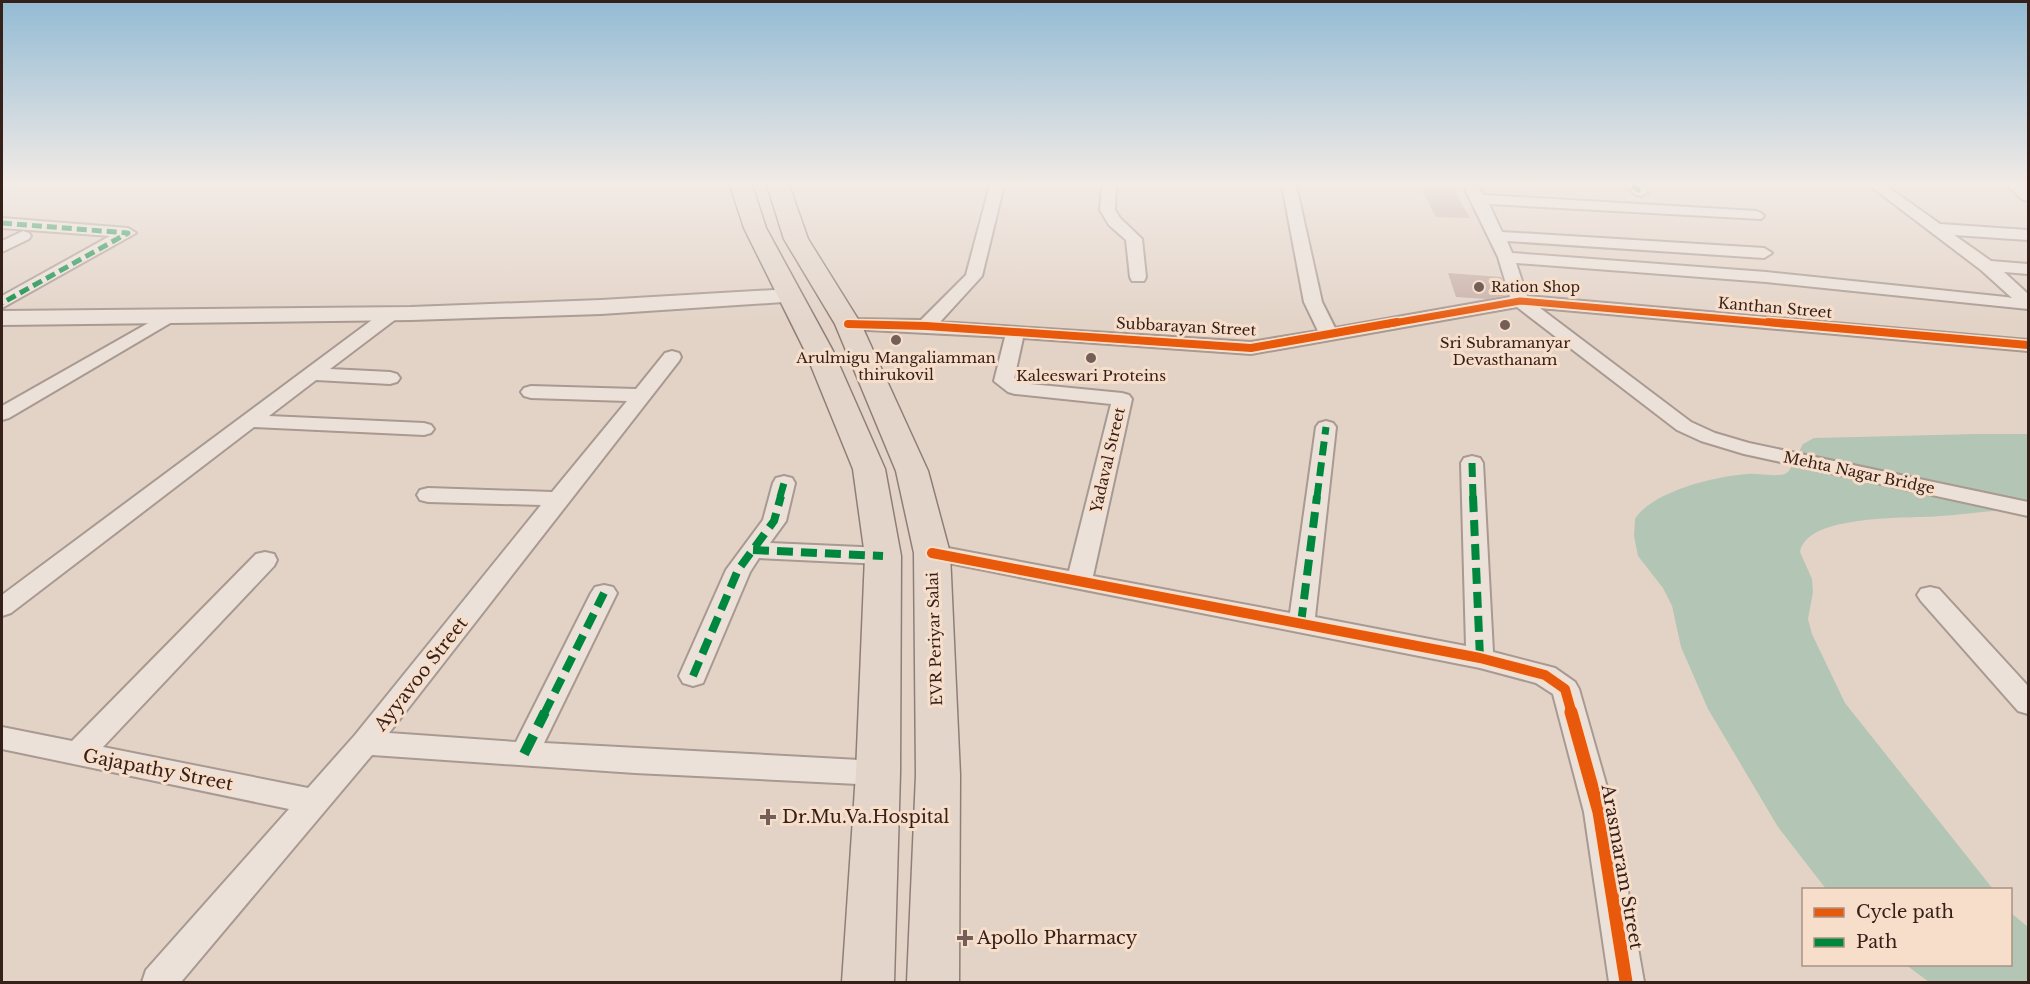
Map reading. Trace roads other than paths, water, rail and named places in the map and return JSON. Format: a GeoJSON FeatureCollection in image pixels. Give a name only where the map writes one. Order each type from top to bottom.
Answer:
{"type":"FeatureCollection","features":[{"type":"Feature","properties":{"kind":"main road"},"geometry":{"type":"LineString","coordinates":[[756,231],[819,351],[869,470],[884,556],[878,773],[868,982]]}},
{"type":"Feature","properties":{"kind":"main road","name":"EVR Periyar Salai"},"geometry":{"type":"LineString","coordinates":[[793,231],[848,324],[912,471],[932,554],[938,775],[933,982]]}},
{"type":"Feature","properties":{"kind":"street"},"geometry":{"type":"LineString","coordinates":[[2,303],[128,233],[102,231]]}},
{"type":"Feature","properties":{"kind":"street"},"geometry":{"type":"LineString","coordinates":[[926,326],[974,276],[985,231]]}},
{"type":"Feature","properties":{"kind":"street"},"geometry":{"type":"LineString","coordinates":[[1125,231],[1134,239],[1138,277]]}},
{"type":"Feature","properties":{"kind":"street"},"geometry":{"type":"LineString","coordinates":[[1298,231],[1312,302],[1329,334]]}},
{"type":"Feature","properties":{"kind":"street"},"geometry":{"type":"LineString","coordinates":[[1494,231],[1506,256],[1520,301]]}},
{"type":"Feature","properties":{"kind":"street"},"geometry":{"type":"LineString","coordinates":[[1941,231],[1987,266],[2028,304]]}},
{"type":"Feature","properties":{"kind":"street"},"geometry":{"type":"LineString","coordinates":[[1967,231],[2028,235]]}},
{"type":"Feature","properties":{"kind":"street"},"geometry":{"type":"LineString","coordinates":[[2,247],[23,236]]}},
{"type":"Feature","properties":{"kind":"street"},"geometry":{"type":"LineString","coordinates":[[1497,236],[1764,253]]}},
{"type":"Feature","properties":{"kind":"street"},"geometry":{"type":"LineString","coordinates":[[1506,256],[1675,268],[1853,285],[1944,298],[2028,304]]}},
{"type":"Feature","properties":{"kind":"street"},"geometry":{"type":"LineString","coordinates":[[1987,266],[2028,269]]}},
{"type":"Feature","properties":{"kind":"street"},"geometry":{"type":"LineString","coordinates":[[2,318],[390,315],[683,304],[790,296]]}},
{"type":"Feature","properties":{"kind":"street","name":"Subbarayan Street"},"geometry":{"type":"LineString","coordinates":[[848,324],[926,326],[1251,348],[1520,301]]}},
{"type":"Feature","properties":{"kind":"street","name":"Kanthan Street"},"geometry":{"type":"LineString","coordinates":[[1520,301],[2028,345]]}},
{"type":"Feature","properties":{"kind":"street","name":"Mehta Nagar Bridge"},"geometry":{"type":"LineString","coordinates":[[1520,301],[1672,418],[1708,438],[1744,448],[2028,509]]}},
{"type":"Feature","properties":{"kind":"street"},"geometry":{"type":"LineString","coordinates":[[2,607],[390,315]]}},
{"type":"Feature","properties":{"kind":"street"},"geometry":{"type":"LineString","coordinates":[[2,414],[166,318]]}},
{"type":"Feature","properties":{"kind":"street","name":"Yadaval Street"},"geometry":{"type":"LineString","coordinates":[[1015,332],[1004,381],[1016,388],[1122,399],[1079,582]]}},
{"type":"Feature","properties":{"kind":"street","name":"Ayyavoo Street"},"geometry":{"type":"LineString","coordinates":[[159,982],[366,743],[672,357]]}},
{"type":"Feature","properties":{"kind":"street"},"geometry":{"type":"LineString","coordinates":[[311,374],[390,378]]}},
{"type":"Feature","properties":{"kind":"street"},"geometry":{"type":"LineString","coordinates":[[531,392],[642,395]]}},
{"type":"Feature","properties":{"kind":"street"},"geometry":{"type":"LineString","coordinates":[[249,421],[424,429]]}},
{"type":"Feature","properties":{"kind":"street"},"geometry":{"type":"LineString","coordinates":[[1301,623],[1326,427]]}},
{"type":"Feature","properties":{"kind":"street"},"geometry":{"type":"LineString","coordinates":[[932,554],[1480,658],[1472,463]]}},
{"type":"Feature","properties":{"kind":"street"},"geometry":{"type":"LineString","coordinates":[[693,676],[738,570],[774,522],[784,483]]}},
{"type":"Feature","properties":{"kind":"street"},"geometry":{"type":"LineString","coordinates":[[428,495],[560,499]]}},
{"type":"Feature","properties":{"kind":"street"},"geometry":{"type":"LineString","coordinates":[[753,550],[884,556]]}},
{"type":"Feature","properties":{"kind":"street"},"geometry":{"type":"LineString","coordinates":[[78,754],[265,561]]}},
{"type":"Feature","properties":{"kind":"street"},"geometry":{"type":"LineString","coordinates":[[524,754],[604,593]]}},
{"type":"Feature","properties":{"kind":"street"},"geometry":{"type":"LineString","coordinates":[[1930,595],[2028,704]]}},
{"type":"Feature","properties":{"kind":"street","name":"Arasmaram Street"},"geometry":{"type":"LineString","coordinates":[[1480,658],[1545,675],[1564,689],[1599,812],[1626,982]]}},
{"type":"Feature","properties":{"kind":"street","name":"Gajapathy Street"},"geometry":{"type":"LineString","coordinates":[[2,738],[315,802]]}},
{"type":"Feature","properties":{"kind":"street"},"geometry":{"type":"LineString","coordinates":[[366,743],[878,773]]}},
{"type":"Feature","properties":{"kind":"place","name":"Ration Shop"},"geometry":{"type":"Point","coordinates":[1479,287]}},
{"type":"Feature","properties":{"kind":"place","name":"Sri Subramanyar Devasthanam"},"geometry":{"type":"Point","coordinates":[1505,325]}},
{"type":"Feature","properties":{"kind":"place","name":"Arulmigu Mangaliamman thirukovil"},"geometry":{"type":"Point","coordinates":[896,340]}},
{"type":"Feature","properties":{"kind":"place","name":"Kaleeswari Proteins"},"geometry":{"type":"Point","coordinates":[1091,358]}},
{"type":"Feature","properties":{"kind":"place","name":"Dr.Mu.Va.Hospital"},"geometry":{"type":"Point","coordinates":[768,817]}},
{"type":"Feature","properties":{"kind":"place","name":"Apollo Pharmacy"},"geometry":{"type":"Point","coordinates":[965,938]}}]}
